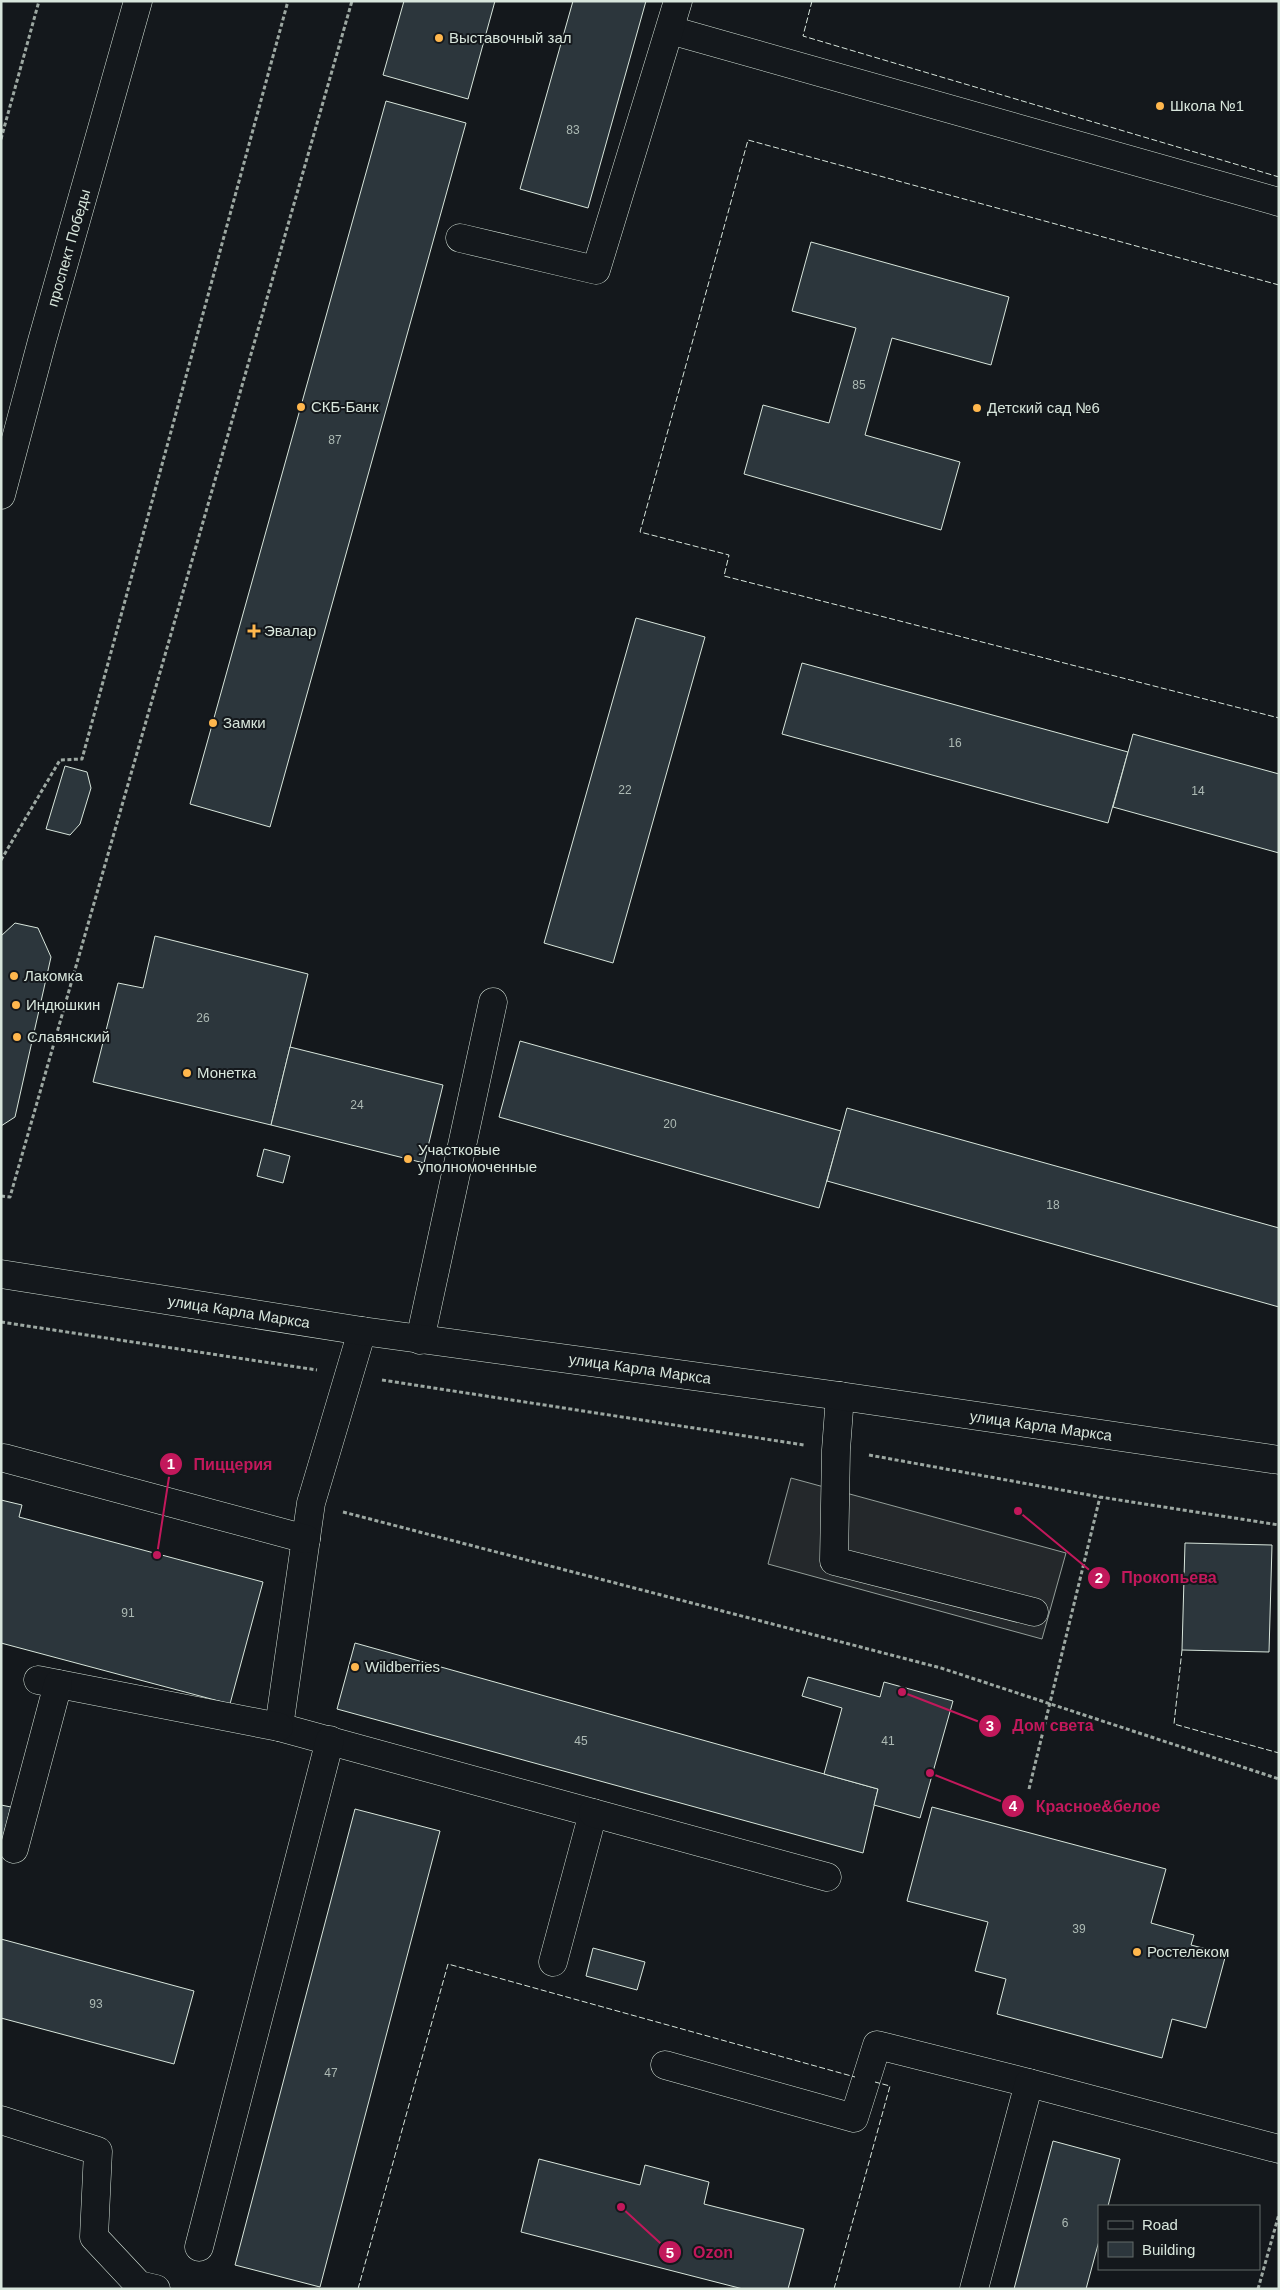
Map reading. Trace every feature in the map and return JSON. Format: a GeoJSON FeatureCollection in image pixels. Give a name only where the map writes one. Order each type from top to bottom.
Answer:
{"type":"FeatureCollection","features":[{"type":"Feature","properties":{"kind":"main road","name":"проспект Победы"},"geometry":{"type":"LineString","coordinates":[[1,495],[138,1]]}},
{"type":"Feature","properties":{"kind":"main road"},"geometry":{"type":"LineString","coordinates":[[460,238],[596,270],[678,1]]}},
{"type":"Feature","properties":{"kind":"main road"},"geometry":{"type":"LineString","coordinates":[[670,30],[1279,202]]}},
{"type":"Feature","properties":{"kind":"main road"},"geometry":{"type":"LineString","coordinates":[[420,1340],[493,1002]]}},
{"type":"Feature","properties":{"kind":"main road","name":"улица Карла Маркса"},"geometry":{"type":"LineString","coordinates":[[1,1274],[420,1340],[840,1396],[1279,1460]]}},
{"type":"Feature","properties":{"kind":"main road"},"geometry":{"type":"LineString","coordinates":[[279,1727],[311,1503],[362,1331]]}},
{"type":"Feature","properties":{"kind":"main road"},"geometry":{"type":"LineString","coordinates":[[840,1396],[836,1450],[834,1561],[1034,1612]]}},
{"type":"Feature","properties":{"kind":"main road"},"geometry":{"type":"LineString","coordinates":[[4,1458],[306,1539]]}},
{"type":"Feature","properties":{"kind":"main road"},"geometry":{"type":"LineString","coordinates":[[14,1849],[48,1682],[279,1727],[826,1877]]}},
{"type":"Feature","properties":{"kind":"main road"},"geometry":{"type":"LineString","coordinates":[[199,2247],[330,1740]]}},
{"type":"Feature","properties":{"kind":"main road"},"geometry":{"type":"LineString","coordinates":[[553,1962],[593,1813]]}},
{"type":"Feature","properties":{"kind":"main road"},"geometry":{"type":"LineString","coordinates":[[665,2065],[854,2118],[877,2045],[1279,2149]]}},
{"type":"Feature","properties":{"kind":"main road"},"geometry":{"type":"LineString","coordinates":[[974,2289],[1029,2083]]}},
{"type":"Feature","properties":{"kind":"main road"},"geometry":{"type":"LineString","coordinates":[[1,2120],[98,2151],[94,2237],[139,2285],[156,2289]]}},
{"type":"Feature","properties":{"kind":"path"},"geometry":{"type":"LineString","coordinates":[[1,139],[39,1]]}},
{"type":"Feature","properties":{"kind":"path"},"geometry":{"type":"LineString","coordinates":[[1,860],[60,760],[82,759],[288,1]]}},
{"type":"Feature","properties":{"kind":"path"},"geometry":{"type":"LineString","coordinates":[[1,1196],[10,1197],[352,1]]}},
{"type":"Feature","properties":{"kind":"path"},"geometry":{"type":"LineString","coordinates":[[1,1322],[836,1450],[1100,1497],[1279,1525]]}},
{"type":"Feature","properties":{"kind":"path"},"geometry":{"type":"LineString","coordinates":[[1029,1789],[1100,1497]]}},
{"type":"Feature","properties":{"kind":"path"},"geometry":{"type":"LineString","coordinates":[[311,1503],[941,1668],[1279,1779]]}},
{"type":"Feature","properties":{"kind":"path"},"geometry":{"type":"LineString","coordinates":[[1258,2289],[1279,2214]]}},
{"type":"Feature","properties":{"kind":"shaded area"},"geometry":{"type":"Polygon","coordinates":[[[791,1478],[1066,1553],[1042,1639],[768,1564],[791,1478]]]}},
{"type":"Feature","properties":{"kind":"building","name":"Выставочный зал"},"geometry":{"type":"Polygon","coordinates":[[[404,1],[495,1],[468,99],[383,75],[404,1]]]}},
{"type":"Feature","properties":{"kind":"building"},"geometry":{"type":"Polygon","coordinates":[[[573,1],[646,1],[588,208],[520,189],[573,1]]]}},
{"type":"Feature","properties":{"kind":"building"},"geometry":{"type":"Polygon","coordinates":[[[386,101],[466,123],[270,827],[190,804],[386,101]]]}},
{"type":"Feature","properties":{"kind":"building"},"geometry":{"type":"Polygon","coordinates":[[[811,242],[1009,297],[991,365],[892,338],[865,435],[960,462],[941,530],[744,474],[763,405],[829,423],[856,328],[792,311],[811,242]]]}},
{"type":"Feature","properties":{"kind":"building"},"geometry":{"type":"Polygon","coordinates":[[[636,618],[705,637],[613,963],[544,943],[636,618]]]}},
{"type":"Feature","properties":{"kind":"building"},"geometry":{"type":"Polygon","coordinates":[[[802,663],[1128,752],[1108,823],[782,734],[802,663]]]}},
{"type":"Feature","properties":{"kind":"building"},"geometry":{"type":"Polygon","coordinates":[[[1133,734],[1279,774],[1279,853],[1113,807],[1133,734]]]}},
{"type":"Feature","properties":{"kind":"building"},"geometry":{"type":"Polygon","coordinates":[[[65,766],[87,772],[91,788],[80,824],[70,835],[46,829],[65,766]]]}},
{"type":"Feature","properties":{"kind":"building","name":"Славянский"},"geometry":{"type":"Polygon","coordinates":[[[15,923],[38,928],[51,957],[15,1117],[1,1126],[1,936],[15,923]]]}},
{"type":"Feature","properties":{"kind":"building"},"geometry":{"type":"Polygon","coordinates":[[[155,936],[308,974],[271,1125],[93,1082],[118,983],[143,988],[155,936]]]}},
{"type":"Feature","properties":{"kind":"building"},"geometry":{"type":"Polygon","coordinates":[[[520,1041],[841,1131],[819,1208],[499,1117],[520,1041]]]}},
{"type":"Feature","properties":{"kind":"building"},"geometry":{"type":"Polygon","coordinates":[[[290,1047],[443,1085],[424,1163],[271,1125],[290,1047]]]}},
{"type":"Feature","properties":{"kind":"building"},"geometry":{"type":"Polygon","coordinates":[[[847,1108],[1279,1228],[1279,1307],[827,1181],[847,1108]]]}},
{"type":"Feature","properties":{"kind":"building"},"geometry":{"type":"Polygon","coordinates":[[[264,1149],[290,1156],[283,1183],[257,1176],[264,1149]]]}},
{"type":"Feature","properties":{"kind":"building"},"geometry":{"type":"Polygon","coordinates":[[[1,1500],[22,1505],[19,1517],[263,1582],[230,1704],[1,1643],[1,1500]]]}},
{"type":"Feature","properties":{"kind":"building"},"geometry":{"type":"Polygon","coordinates":[[[1185,1543],[1272,1545],[1269,1652],[1182,1650],[1185,1543]]]}},
{"type":"Feature","properties":{"kind":"building"},"geometry":{"type":"Polygon","coordinates":[[[355,1643],[878,1789],[863,1853],[337,1709],[355,1643]]]}},
{"type":"Feature","properties":{"kind":"building"},"geometry":{"type":"Polygon","coordinates":[[[808,1677],[880,1697],[884,1682],[953,1701],[920,1818],[874,1805],[878,1789],[824,1774],[842,1708],[802,1696],[808,1677]]]}},
{"type":"Feature","properties":{"kind":"building"},"geometry":{"type":"Polygon","coordinates":[[[1,1805],[11,1807],[1,1845],[1,1805]]]}},
{"type":"Feature","properties":{"kind":"building"},"geometry":{"type":"Polygon","coordinates":[[[932,1807],[1166,1869],[1151,1923],[1194,1935],[1191,1945],[1226,1954],[1206,2028],[1172,2019],[1162,2058],[997,2014],[1006,1979],[975,1971],[988,1922],[907,1901],[932,1807]]]}},
{"type":"Feature","properties":{"kind":"building"},"geometry":{"type":"Polygon","coordinates":[[[355,1809],[440,1831],[320,2287],[235,2265],[355,1809]]]}},
{"type":"Feature","properties":{"kind":"building"},"geometry":{"type":"Polygon","coordinates":[[[1,1939],[194,1991],[174,2064],[1,2018],[1,1939]]]}},
{"type":"Feature","properties":{"kind":"building"},"geometry":{"type":"Polygon","coordinates":[[[593,1948],[645,1962],[637,1990],[586,1976],[593,1948]]]}},
{"type":"Feature","properties":{"kind":"building"},"geometry":{"type":"Polygon","coordinates":[[[1053,2141],[1120,2159],[1108,2205],[1098,2205],[1098,2245],[1086,2289],[1014,2289],[1053,2141]]]}},
{"type":"Feature","properties":{"kind":"building"},"geometry":{"type":"Polygon","coordinates":[[[539,2159],[640,2185],[645,2165],[709,2182],[704,2204],[804,2229],[788,2289],[743,2289],[521,2232],[539,2159]]]}},
{"type":"Feature","properties":{"kind":"fence"},"geometry":{"type":"LineString","coordinates":[[812,1],[803,36],[1279,177]]}},
{"type":"Feature","properties":{"kind":"fence"},"geometry":{"type":"LineString","coordinates":[[1279,285],[748,140],[640,532],[729,555],[724,576],[1279,718]]}},
{"type":"Feature","properties":{"kind":"fence"},"geometry":{"type":"LineString","coordinates":[[1182,1650],[1174,1724],[1279,1753]]}},
{"type":"Feature","properties":{"kind":"fence"},"geometry":{"type":"LineString","coordinates":[[358,2289],[448,1964],[855,2077]]}},
{"type":"Feature","properties":{"kind":"fence"},"geometry":{"type":"LineString","coordinates":[[834,2289],[890,2086],[875,2082]]}},
{"type":"Feature","properties":{"kind":"place","name":"Выставочный зал"},"geometry":{"type":"Point","coordinates":[439,38]}},
{"type":"Feature","properties":{"kind":"place","name":"Школа №1"},"geometry":{"type":"Point","coordinates":[1160,106]}},
{"type":"Feature","properties":{"kind":"place","name":"СКБ-Банк"},"geometry":{"type":"Point","coordinates":[301,407]}},
{"type":"Feature","properties":{"kind":"place","name":"Детский сад №6"},"geometry":{"type":"Point","coordinates":[977,408]}},
{"type":"Feature","properties":{"kind":"place","name":"Эвалар"},"geometry":{"type":"Point","coordinates":[254,631]}},
{"type":"Feature","properties":{"kind":"place","name":"Замки"},"geometry":{"type":"Point","coordinates":[213,723]}},
{"type":"Feature","properties":{"kind":"place","name":"Лакомка"},"geometry":{"type":"Point","coordinates":[14,976]}},
{"type":"Feature","properties":{"kind":"place","name":"Индюшкин"},"geometry":{"type":"Point","coordinates":[16,1005]}},
{"type":"Feature","properties":{"kind":"place","name":"Славянский"},"geometry":{"type":"Point","coordinates":[17,1037]}},
{"type":"Feature","properties":{"kind":"place","name":"Монетка"},"geometry":{"type":"Point","coordinates":[187,1073]}},
{"type":"Feature","properties":{"kind":"place","name":"Участковые уполномоченные"},"geometry":{"type":"Point","coordinates":[408,1159]}},
{"type":"Feature","properties":{"kind":"place","name":"Прокопьева"},"geometry":{"type":"Point","coordinates":[1018,1511]}},
{"type":"Feature","properties":{"kind":"place","name":"Пиццерия"},"geometry":{"type":"Point","coordinates":[157,1555]}},
{"type":"Feature","properties":{"kind":"place","name":"Wildberries"},"geometry":{"type":"Point","coordinates":[355,1667]}},
{"type":"Feature","properties":{"kind":"place","name":"Дом света"},"geometry":{"type":"Point","coordinates":[902,1692]}},
{"type":"Feature","properties":{"kind":"place","name":"Красное&белое"},"geometry":{"type":"Point","coordinates":[930,1773]}},
{"type":"Feature","properties":{"kind":"place","name":"Ростелеком"},"geometry":{"type":"Point","coordinates":[1137,1952]}},
{"type":"Feature","properties":{"kind":"place","name":"Ozon"},"geometry":{"type":"Point","coordinates":[621,2207]}}]}
